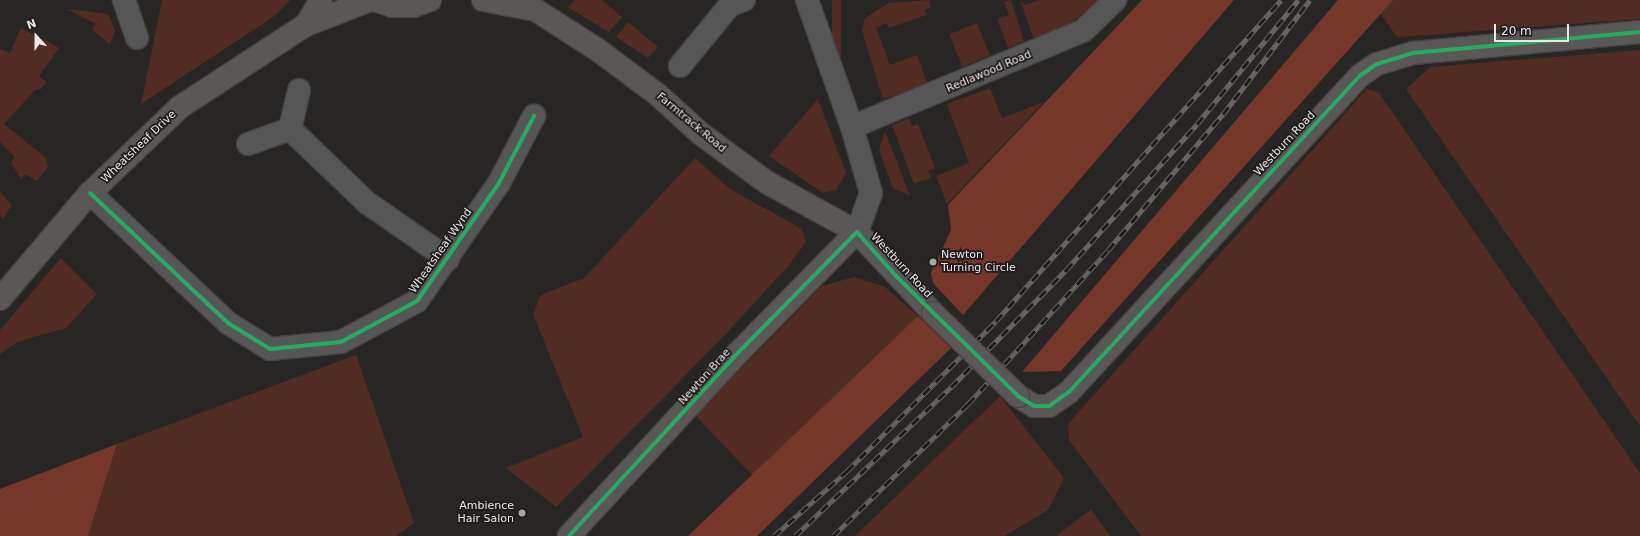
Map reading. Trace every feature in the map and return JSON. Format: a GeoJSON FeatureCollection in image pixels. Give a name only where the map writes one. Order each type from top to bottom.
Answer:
{"type":"FeatureCollection","features":[{"type":"Feature","properties":{"kind":"street"},"geometry":{"type":"LineString","coordinates":[[124,0],[137,38]]}},
{"type":"Feature","properties":{"kind":"street","name":"Wheatsheaf Drive"},"geometry":{"type":"LineString","coordinates":[[306,26],[321,0]]}},
{"type":"Feature","properties":{"kind":"street","name":"Wheatsheaf Drive"},"geometry":{"type":"LineString","coordinates":[[0,299],[90,193],[180,107],[306,26],[370,0]]}},
{"type":"Feature","properties":{"kind":"street"},"geometry":{"type":"LineString","coordinates":[[375,0],[392,6],[413,6],[430,0]]}},
{"type":"Feature","properties":{"kind":"street","name":"Farmtrack Road"},"geometry":{"type":"LineString","coordinates":[[483,0],[525,4],[598,50],[657,94],[701,134],[768,183],[857,232]]}},
{"type":"Feature","properties":{"kind":"street"},"geometry":{"type":"LineString","coordinates":[[807,0],[852,127],[871,193],[857,232]]}},
{"type":"Feature","properties":{"kind":"street","name":"Redlawood Road"},"geometry":{"type":"LineString","coordinates":[[852,127],[1083,31],[1115,0]]}},
{"type":"Feature","properties":{"kind":"street"},"geometry":{"type":"LineString","coordinates":[[680,66],[733,2]]}},
{"type":"Feature","properties":{"kind":"street","name":"Westburn Road"},"geometry":{"type":"LineString","coordinates":[[857,232],[933,313],[1018,396],[1034,406],[1049,406],[1069,392],[1361,75],[1377,64],[1413,53],[1640,32]]}},
{"type":"Feature","properties":{"kind":"street"},"geometry":{"type":"LineString","coordinates":[[290,129],[299,90]]}},
{"type":"Feature","properties":{"kind":"street","name":"Wheatsheaf Wynd"},"geometry":{"type":"LineString","coordinates":[[90,193],[228,323],[270,349],[341,342],[417,301],[448,259],[499,183],[534,116]]}},
{"type":"Feature","properties":{"kind":"street"},"geometry":{"type":"LineString","coordinates":[[248,144],[290,129]]}},
{"type":"Feature","properties":{"kind":"street"},"geometry":{"type":"LineString","coordinates":[[290,129],[366,202],[448,259]]}},
{"type":"Feature","properties":{"kind":"street","name":"Newton Brae"},"geometry":{"type":"LineString","coordinates":[[569,536],[857,232]]}},
{"type":"Feature","properties":{"kind":"shaded area"},"geometry":{"type":"Polygon","coordinates":[[[162,0],[290,0],[276,15],[141,104],[162,0]]]}},
{"type":"Feature","properties":{"kind":"shaded area"},"geometry":{"type":"Polygon","coordinates":[[[556,0],[568,7],[575,0],[602,0],[622,17],[609,32],[556,0]]]}},
{"type":"Feature","properties":{"kind":"shaded area"},"geometry":{"type":"Polygon","coordinates":[[[832,0],[841,0],[841,101],[832,101],[832,0]]]}},
{"type":"Feature","properties":{"kind":"shaded area"},"geometry":{"type":"Polygon","coordinates":[[[929,0],[931,7],[924,10],[926,15],[889,28],[887,23],[876,28],[890,65],[917,55],[928,85],[883,99],[862,31],[865,18],[889,3],[929,0]]]}},
{"type":"Feature","properties":{"kind":"shaded area"},"geometry":{"type":"Polygon","coordinates":[[[1011,0],[1024,41],[1008,48],[997,19],[1009,15],[1004,2],[1011,0]]]}},
{"type":"Feature","properties":{"kind":"shaded area"},"geometry":{"type":"Polygon","coordinates":[[[1020,0],[1025,5],[1039,0],[1099,0],[1070,24],[1034,39],[1020,0]]]}},
{"type":"Feature","properties":{"kind":"shaded area"},"geometry":{"type":"Polygon","coordinates":[[[1142,0],[1234,0],[963,315],[933,283],[931,273],[951,230],[948,205],[1142,0]]]}},
{"type":"Feature","properties":{"kind":"shaded area"},"geometry":{"type":"Polygon","coordinates":[[[1338,0],[1393,0],[1061,371],[1022,372],[1338,0]]]}},
{"type":"Feature","properties":{"kind":"shaded area"},"geometry":{"type":"Polygon","coordinates":[[[1393,0],[1640,0],[1640,19],[1397,37],[1380,13],[1393,0]]]}},
{"type":"Feature","properties":{"kind":"shaded area"},"geometry":{"type":"Polygon","coordinates":[[[67,9],[108,14],[115,31],[110,44],[92,30],[96,24],[67,9]]]}},
{"type":"Feature","properties":{"kind":"shaded area"},"geometry":{"type":"Polygon","coordinates":[[[628,22],[658,47],[648,58],[616,37],[628,22]]]}},
{"type":"Feature","properties":{"kind":"shaded area"},"geometry":{"type":"Polygon","coordinates":[[[977,23],[990,55],[962,67],[949,34],[977,23]]]}},
{"type":"Feature","properties":{"kind":"shaded area"},"geometry":{"type":"Polygon","coordinates":[[[21,28],[59,48],[39,76],[47,82],[41,89],[35,90],[4,124],[46,158],[48,167],[37,181],[25,174],[21,180],[11,162],[15,157],[0,142],[0,49],[10,53],[21,28]]]}},
{"type":"Feature","properties":{"kind":"shaded area"},"geometry":{"type":"Polygon","coordinates":[[[1640,50],[1640,426],[1406,89],[1430,67],[1640,50]]]}},
{"type":"Feature","properties":{"kind":"shaded area"},"geometry":{"type":"Polygon","coordinates":[[[990,88],[1002,118],[1044,102],[947,204],[936,176],[969,163],[947,104],[990,88]]]}},
{"type":"Feature","properties":{"kind":"shaded area"},"geometry":{"type":"Polygon","coordinates":[[[1367,89],[1379,93],[1640,473],[1640,536],[1141,536],[1069,440],[1068,424],[1367,89]]]}},
{"type":"Feature","properties":{"kind":"shaded area"},"geometry":{"type":"Polygon","coordinates":[[[818,99],[846,173],[836,190],[823,193],[769,156],[818,99]]]}},
{"type":"Feature","properties":{"kind":"shaded area"},"geometry":{"type":"Polygon","coordinates":[[[909,118],[912,126],[918,124],[935,168],[928,171],[931,178],[914,184],[892,125],[909,118]]]}},
{"type":"Feature","properties":{"kind":"shaded area"},"geometry":{"type":"Polygon","coordinates":[[[885,131],[910,196],[893,188],[879,150],[885,131]]]}},
{"type":"Feature","properties":{"kind":"shaded area"},"geometry":{"type":"Polygon","coordinates":[[[695,158],[730,189],[802,229],[806,242],[789,265],[723,337],[556,507],[506,468],[583,437],[533,314],[541,295],[584,278],[695,158]]]}},
{"type":"Feature","properties":{"kind":"shaded area"},"geometry":{"type":"Polygon","coordinates":[[[0,192],[12,205],[3,219],[0,216],[0,192]]]}},
{"type":"Feature","properties":{"kind":"shaded area"},"geometry":{"type":"Polygon","coordinates":[[[61,258],[97,294],[66,328],[17,342],[0,354],[0,330],[61,258]]]}},
{"type":"Feature","properties":{"kind":"shaded area"},"geometry":{"type":"Polygon","coordinates":[[[854,277],[885,287],[918,316],[753,476],[695,415],[822,286],[854,277]]]}},
{"type":"Feature","properties":{"kind":"shaded area"},"geometry":{"type":"Polygon","coordinates":[[[918,316],[951,348],[757,536],[688,536],[918,316]]]}},
{"type":"Feature","properties":{"kind":"shaded area"},"geometry":{"type":"Polygon","coordinates":[[[356,355],[414,523],[396,536],[88,536],[117,444],[356,355]]]}},
{"type":"Feature","properties":{"kind":"shaded area"},"geometry":{"type":"Polygon","coordinates":[[[1000,396],[1064,478],[1048,510],[1004,536],[855,536],[1000,396]]]}},
{"type":"Feature","properties":{"kind":"shaded area"},"geometry":{"type":"Polygon","coordinates":[[[117,444],[88,536],[0,536],[0,489],[117,444]]]}},
{"type":"Feature","properties":{"kind":"shaded area"},"geometry":{"type":"Polygon","coordinates":[[[1091,509],[1110,536],[1056,536],[1065,529],[1091,509]]]}},
{"type":"Feature","properties":{"kind":"railway"},"geometry":{"type":"LineString","coordinates":[[774,536],[847,471],[996,321],[1281,0]]}},
{"type":"Feature","properties":{"kind":"railway"},"geometry":{"type":"LineString","coordinates":[[795,536],[951,387],[1066,270],[1197,124],[1298,0]]}},
{"type":"Feature","properties":{"kind":"railway"},"geometry":{"type":"LineString","coordinates":[[833,536],[968,404],[1108,250],[1223,114],[1310,0]]}},
{"type":"Feature","properties":{"kind":"cycle path"},"geometry":{"type":"LineString","coordinates":[[569,536],[733,358],[857,232],[897,277],[1018,396],[1034,406],[1049,406],[1069,392],[1361,75],[1377,64],[1413,53],[1640,32]]}},
{"type":"Feature","properties":{"kind":"cycle path"},"geometry":{"type":"LineString","coordinates":[[90,193],[228,323],[270,349],[341,342],[417,301],[499,183],[534,116]]}},
{"type":"Feature","properties":{"kind":"place","name":"Newton Turning Circle"},"geometry":{"type":"Point","coordinates":[933,262]}},
{"type":"Feature","properties":{"kind":"place","name":"Ambience Hair Salon"},"geometry":{"type":"Point","coordinates":[522,513]}}]}
